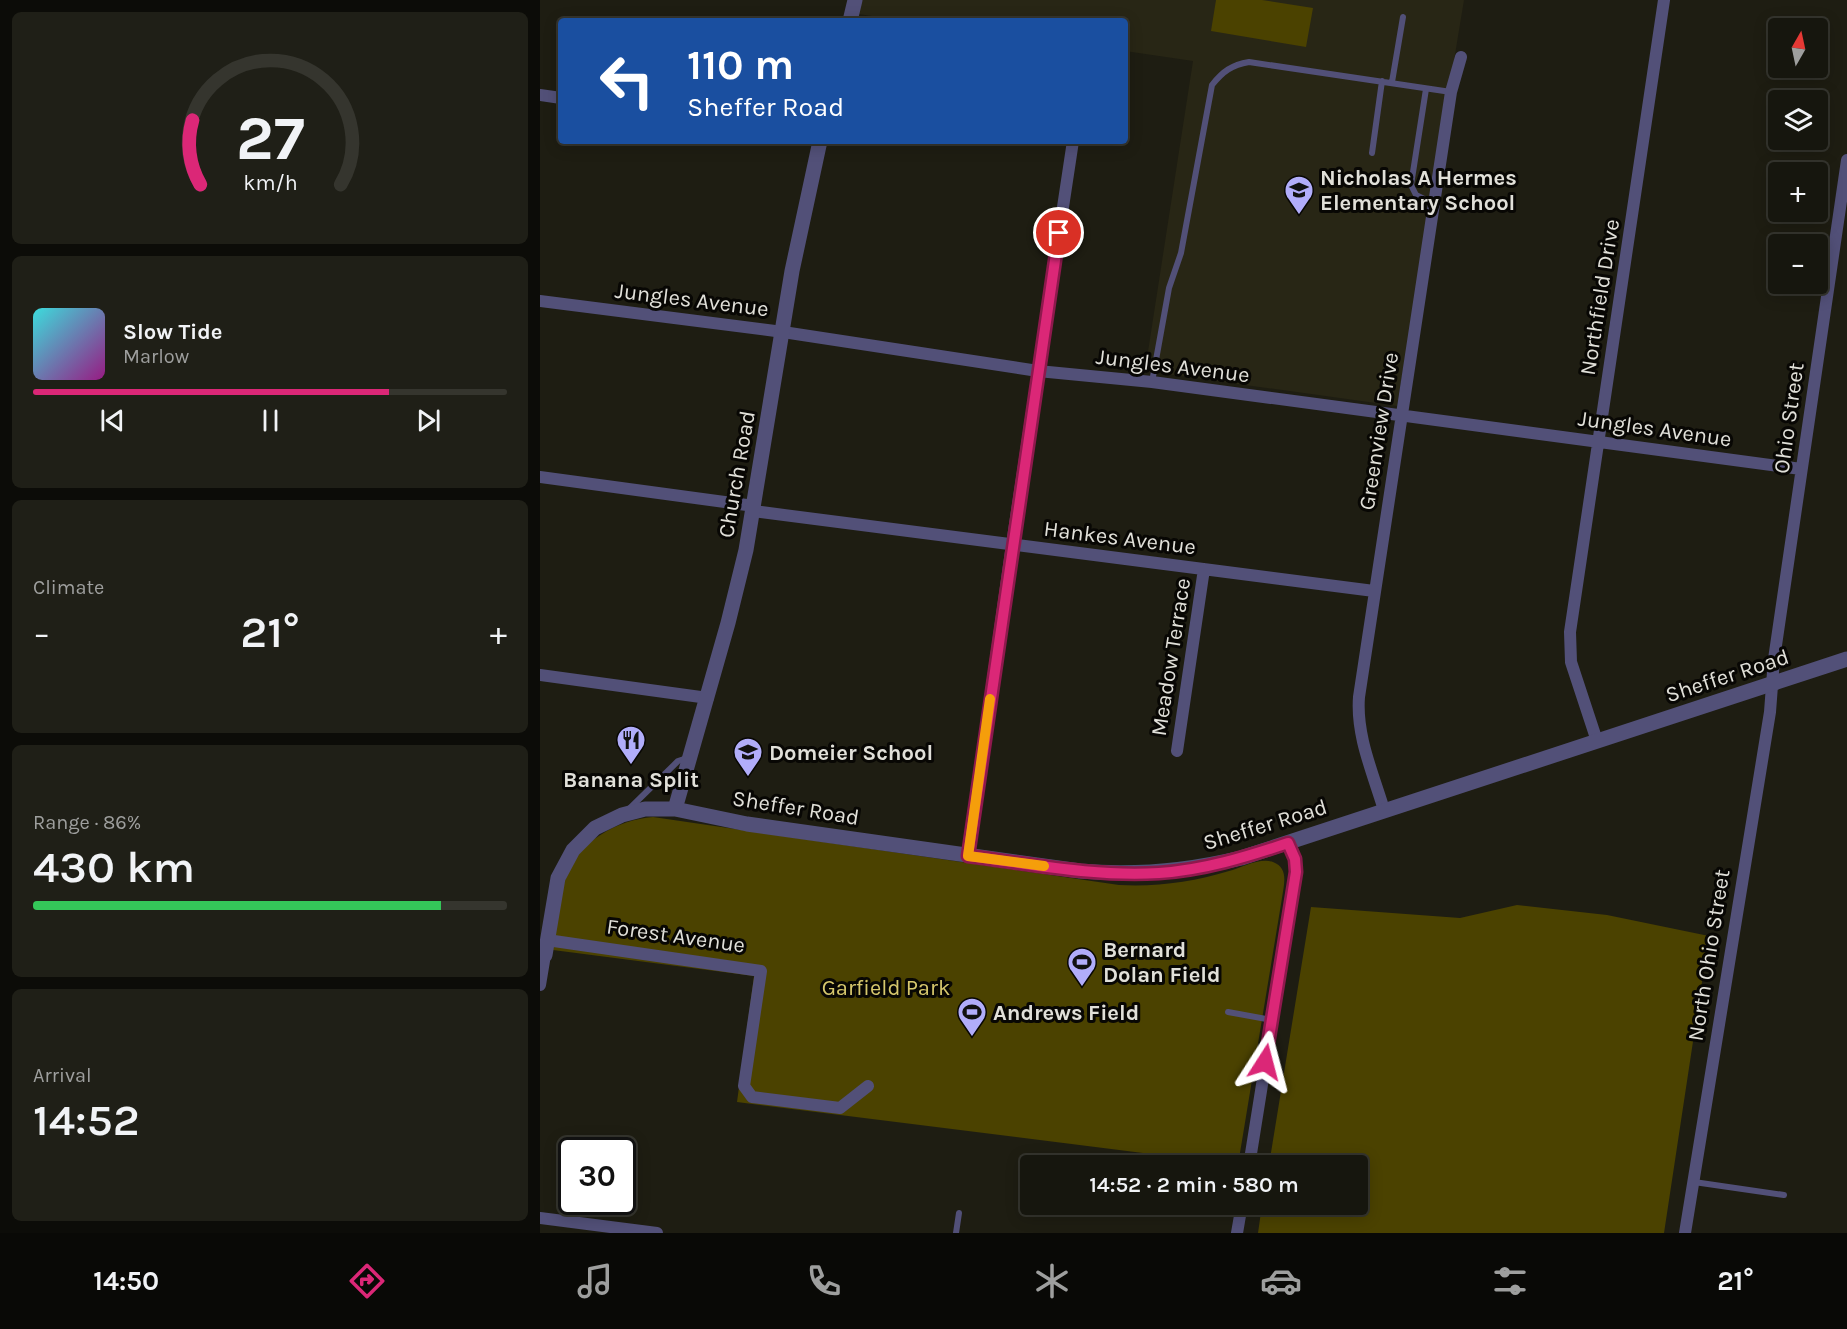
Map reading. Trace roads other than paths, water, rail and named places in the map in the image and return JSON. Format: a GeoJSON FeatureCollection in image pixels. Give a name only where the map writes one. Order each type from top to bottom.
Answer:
{"type":"FeatureCollection","features":[{"type":"Feature","properties":{"kind":"street"},"geometry":{"type":"LineString","coordinates":[[851,18],[855,0]]}},
{"type":"Feature","properties":{"kind":"street","name":"Northfield Drive"},"geometry":{"type":"LineString","coordinates":[[1597,741],[1571,662],[1569,647],[1664,0]]}},
{"type":"Feature","properties":{"kind":"street","name":"Greenview Drive"},"geometry":{"type":"LineString","coordinates":[[1384,810],[1357,718],[1374,591],[1451,92],[1461,57]]}},
{"type":"Feature","properties":{"kind":"street"},"geometry":{"type":"LineString","coordinates":[[540,95],[558,98]]}},
{"type":"Feature","properties":{"kind":"street","name":"Church Road"},"geometry":{"type":"LineString","coordinates":[[675,809],[734,602],[753,508],[794,260],[819,144]]}},
{"type":"Feature","properties":{"kind":"street"},"geometry":{"type":"LineString","coordinates":[[968,856],[1073,144]]}},
{"type":"Feature","properties":{"kind":"street","name":"Ohio Street"},"geometry":{"type":"LineString","coordinates":[[1772,683],[1847,160]]}},
{"type":"Feature","properties":{"kind":"street","name":"Jungles Avenue"},"geometry":{"type":"LineString","coordinates":[[540,301],[783,332],[1038,371],[1152,382],[1801,469]]}},
{"type":"Feature","properties":{"kind":"street","name":"Hankes Avenue"},"geometry":{"type":"LineString","coordinates":[[540,477],[1012,544],[1374,591]]}},
{"type":"Feature","properties":{"kind":"street","name":"Meadow Terrace"},"geometry":{"type":"LineString","coordinates":[[1177,751],[1204,569]]}},
{"type":"Feature","properties":{"kind":"street","name":"Sheffer Road"},"geometry":{"type":"LineString","coordinates":[[542,955],[547,940],[558,878],[563,866],[584,837],[596,828],[622,815],[645,809],[675,809],[747,824],[1080,871],[1135,874],[1211,865],[1288,843],[1847,659]]}},
{"type":"Feature","properties":{"kind":"street"},"geometry":{"type":"LineString","coordinates":[[540,675],[708,698]]}},
{"type":"Feature","properties":{"kind":"street","name":"North Ohio Street"},"geometry":{"type":"LineString","coordinates":[[1685,1233],[1770,712],[1772,683]]}},
{"type":"Feature","properties":{"kind":"street"},"geometry":{"type":"LineString","coordinates":[[1251,1155],[1296,872],[1295,859],[1288,843]]}},
{"type":"Feature","properties":{"kind":"street","name":"Forest Avenue"},"geometry":{"type":"LineString","coordinates":[[547,940],[761,970],[744,1086],[752,1097],[840,1108],[868,1086]]}},
{"type":"Feature","properties":{"kind":"street"},"geometry":{"type":"LineString","coordinates":[[540,985],[542,955]]}},
{"type":"Feature","properties":{"kind":"street"},"geometry":{"type":"LineString","coordinates":[[1237,1233],[1240,1215]]}},
{"type":"Feature","properties":{"kind":"street"},"geometry":{"type":"LineString","coordinates":[[540,1218],[657,1233]]}},
{"type":"Feature","properties":{"kind":"lane"},"geometry":{"type":"LineString","coordinates":[[1392,82],[1402,17]]}},
{"type":"Feature","properties":{"kind":"lane"},"geometry":{"type":"LineString","coordinates":[[1152,382],[1169,288],[1181,253],[1212,85],[1220,74],[1233,65],[1249,62],[1451,92]]}},
{"type":"Feature","properties":{"kind":"lane"},"geometry":{"type":"LineString","coordinates":[[1372,153],[1382,81]]}},
{"type":"Feature","properties":{"kind":"lane"},"geometry":{"type":"LineString","coordinates":[[1426,89],[1411,185],[1416,195],[1434,204]]}},
{"type":"Feature","properties":{"kind":"lane"},"geometry":{"type":"LineString","coordinates":[[622,815],[678,761],[690,756]]}},
{"type":"Feature","properties":{"kind":"lane"},"geometry":{"type":"LineString","coordinates":[[1228,1012],[1272,1020]]}},
{"type":"Feature","properties":{"kind":"lane"},"geometry":{"type":"LineString","coordinates":[[1693,1182],[1784,1195]]}},
{"type":"Feature","properties":{"kind":"lane"},"geometry":{"type":"LineString","coordinates":[[956,1233],[959,1213]]}},
{"type":"Feature","properties":{"kind":"place","name":"Nicholas A Hermes Elementary School"},"geometry":{"type":"Point","coordinates":[1299,216]}},
{"type":"Feature","properties":{"kind":"place","name":"Banana Split"},"geometry":{"type":"Point","coordinates":[631,766]}},
{"type":"Feature","properties":{"kind":"place","name":"Domeier School"},"geometry":{"type":"Point","coordinates":[748,778]}},
{"type":"Feature","properties":{"kind":"place","name":"Bernard Dolan Field"},"geometry":{"type":"Point","coordinates":[1082,988]}},
{"type":"Feature","properties":{"kind":"place","name":"Andrews Field"},"geometry":{"type":"Point","coordinates":[972,1038]}},
{"type":"Feature","properties":{"kind":"park label","name":"Garfield Park"},"geometry":{"type":"Point","coordinates":[886,987]}}]}
